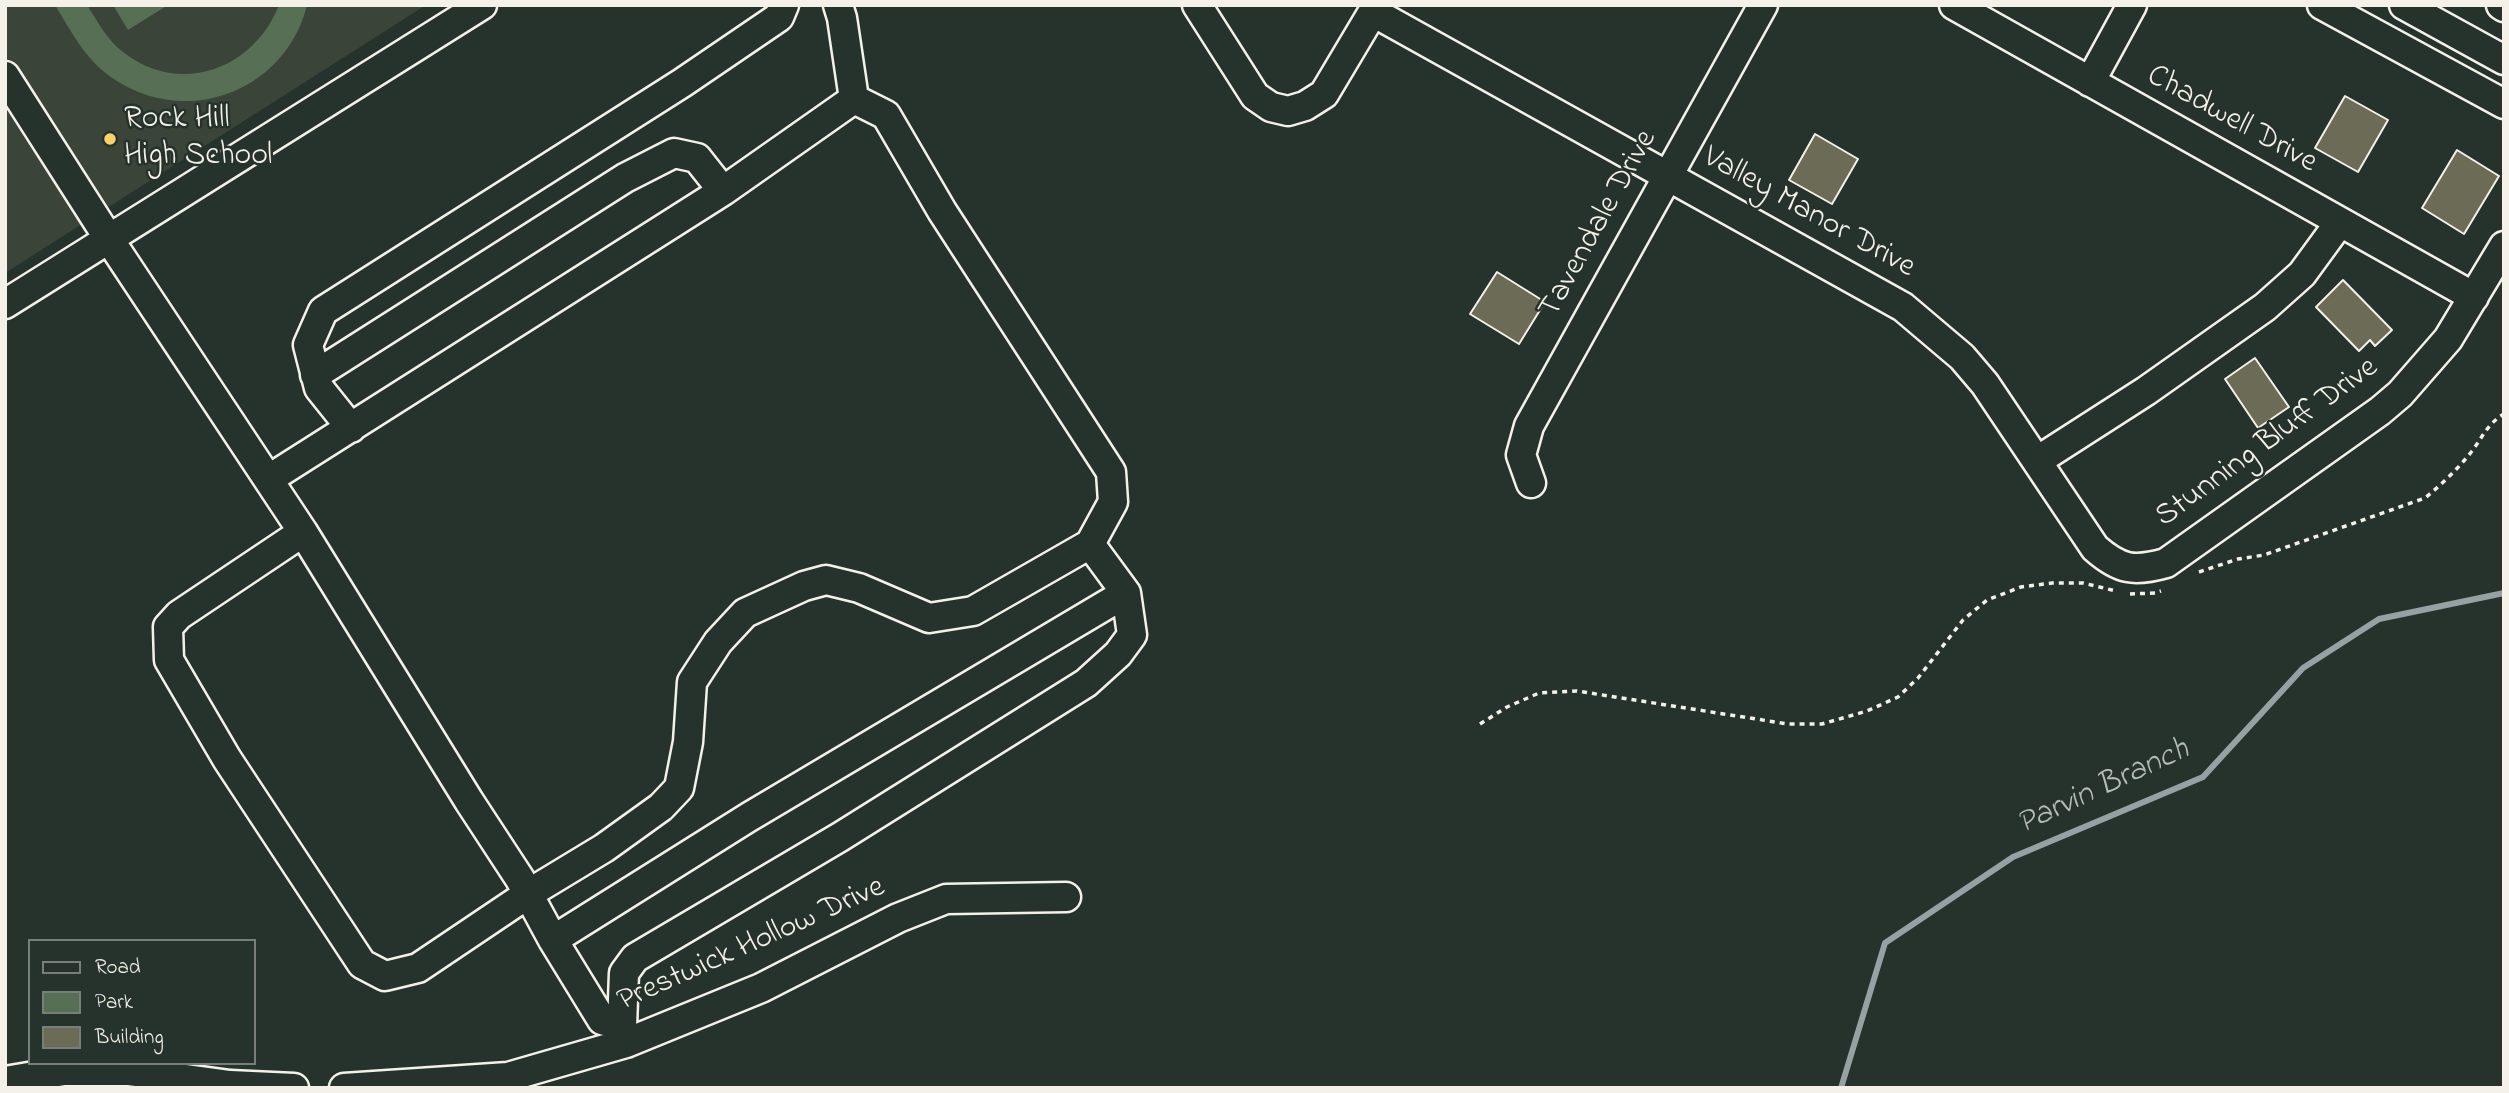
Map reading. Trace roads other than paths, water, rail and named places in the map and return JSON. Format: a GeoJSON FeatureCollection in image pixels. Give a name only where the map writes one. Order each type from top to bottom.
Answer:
{"type":"FeatureCollection","features":[{"type":"Feature","properties":{"kind":"street"},"geometry":{"type":"LineString","coordinates":[[5,304],[109,239],[448,14],[482,5]]}},
{"type":"Feature","properties":{"kind":"street"},"geometry":{"type":"LineString","coordinates":[[351,428],[319,388],[307,345],[323,311],[693,75],[779,17],[784,5]]}},
{"type":"Feature","properties":{"kind":"street"},"geometry":{"type":"LineString","coordinates":[[838,5],[855,99]]}},
{"type":"Feature","properties":{"kind":"street"},"geometry":{"type":"LineString","coordinates":[[1197,5],[1255,96],[1271,107],[1288,111],[1306,106],[1324,94],[1375,9]]}},
{"type":"Feature","properties":{"kind":"street","name":"Tavendale Drive"},"geometry":{"type":"LineString","coordinates":[[1531,483],[1521,455],[1529,426],[1763,5]]}},
{"type":"Feature","properties":{"kind":"street","name":"Chadwell Drive"},"geometry":{"type":"LineString","coordinates":[[1954,5],[2474,297]]}},
{"type":"Feature","properties":{"kind":"street"},"geometry":{"type":"LineString","coordinates":[[2090,82],[2132,5]]}},
{"type":"Feature","properties":{"kind":"street"},"geometry":{"type":"LineString","coordinates":[[2322,5],[2504,104]]}},
{"type":"Feature","properties":{"kind":"street"},"geometry":{"type":"LineString","coordinates":[[2404,5],[2504,60]]}},
{"type":"Feature","properties":{"kind":"street","name":"Valley Manor Drive"},"geometry":{"type":"LineString","coordinates":[[1375,9],[1903,307],[1935,332],[1970,366],[1985,384],[2095,548],[2110,562],[2128,569]]}},
{"type":"Feature","properties":{"kind":"street"},"geometry":{"type":"LineString","coordinates":[[8,86],[303,531],[528,894],[602,1020],[624,1034]]}},
{"type":"Feature","properties":{"kind":"street"},"geometry":{"type":"LineString","coordinates":[[269,479],[723,191],[855,99]]}},
{"type":"Feature","properties":{"kind":"street"},"geometry":{"type":"LineString","coordinates":[[303,531],[179,615],[167,627],[169,660],[227,759],[362,964],[385,976],[418,968],[528,894],[604,848],[661,807],[679,788],[688,742],[692,682],[718,642],[745,613],[804,586],[826,580],[859,588],[929,618],[973,611],[1090,544],[1113,502],[1111,472],[942,211],[886,115],[855,99]]}},
{"type":"Feature","properties":{"kind":"street"},"geometry":{"type":"LineString","coordinates":[[315,375],[625,178],[674,153],[697,158],[723,191]]}},
{"type":"Feature","properties":{"kind":"street"},"geometry":{"type":"LineString","coordinates":[[2037,461],[2146,391],[2265,307],[2302,274],[2340,222]]}},
{"type":"Feature","properties":{"kind":"street","name":"Stunning Bluff Drive"},"geometry":{"type":"LineString","coordinates":[[2128,569],[2147,569],[2166,563],[2400,394],[2448,339],[2504,246]]}},
{"type":"Feature","properties":{"kind":"street"},"geometry":{"type":"LineString","coordinates":[[624,1034],[624,973],[635,958],[840,837],[1086,683],[1118,654],[1132,635],[1126,593],[1090,544]]}},
{"type":"Feature","properties":{"kind":"street"},"geometry":{"type":"LineString","coordinates":[[553,940],[749,817],[1126,593]]}},
{"type":"Feature","properties":{"kind":"street","name":"Prestwick Hollow Drive"},"geometry":{"type":"LineString","coordinates":[[344,1088],[508,1077],[761,988],[898,918],[946,899],[1066,897]]}},
{"type":"Feature","properties":{"kind":"street"},"geometry":{"type":"LineString","coordinates":[[5,1081],[64,1070],[128,1071],[230,1085],[294,1088]]}},
{"type":"Feature","properties":{"kind":"waterway","name":"Parvin Branch"},"geometry":{"type":"LineString","coordinates":[[1841,1088],[1885,943],[2013,857],[2203,777],[2303,668],[2379,619],[2504,593]]}},
{"type":"Feature","properties":{"kind":"place","name":"Rock Hill High School"},"geometry":{"type":"Point","coordinates":[110,139]}}]}
